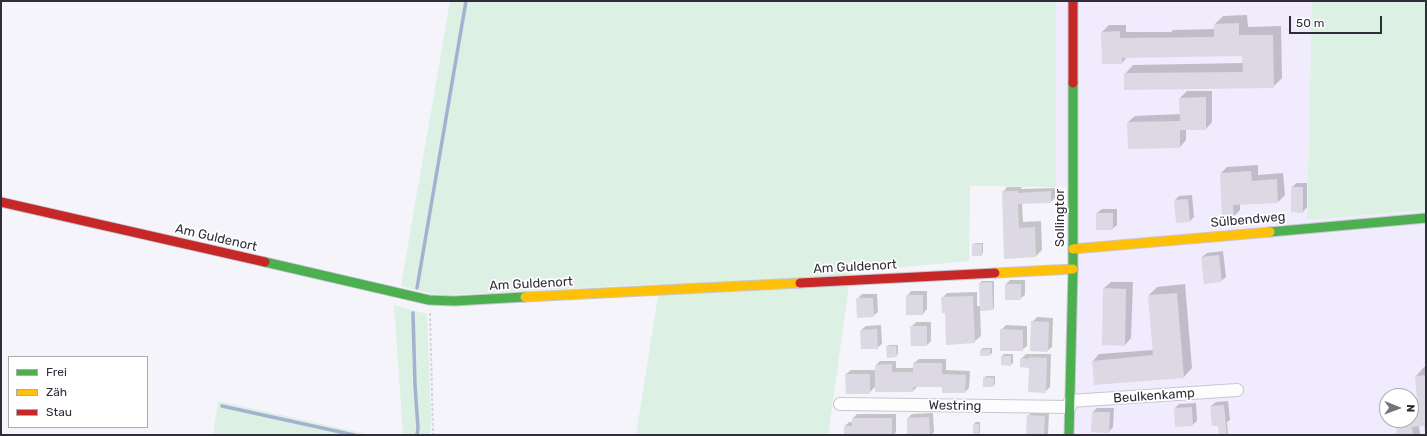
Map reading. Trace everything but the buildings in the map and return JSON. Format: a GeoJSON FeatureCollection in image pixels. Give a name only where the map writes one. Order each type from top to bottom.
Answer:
{"type":"FeatureCollection","features":[{"type":"Feature","properties":{"kind":"street","name":"Sollingtor"},"geometry":{"type":"LineString","coordinates":[[1069,435],[1073,269],[1072,1]]}},
{"type":"Feature","properties":{"kind":"street","name":"Am Guldenort"},"geometry":{"type":"LineString","coordinates":[[1,202],[429,300],[454,301],[1073,269]]}},
{"type":"Feature","properties":{"kind":"street","name":"Sülbendweg"},"geometry":{"type":"LineString","coordinates":[[1073,249],[1426,218]]}},
{"type":"Feature","properties":{"kind":"street","name":"Beulkenkamp"},"geometry":{"type":"LineString","coordinates":[[1070,404],[1237,390]]}},
{"type":"Feature","properties":{"kind":"street","name":"Westring"},"geometry":{"type":"LineString","coordinates":[[840,404],[1070,404]]}},
{"type":"Feature","properties":{"kind":"path"},"geometry":{"type":"LineString","coordinates":[[429,300],[434,414],[433,435]]}},
{"type":"Feature","properties":{"kind":"shaded area"},"geometry":{"type":"Polygon","coordinates":[[[1056,1],[1312,1],[1307,220],[1426,210],[1426,435],[1071,435],[1076,187],[1056,187],[1056,1]]]}},
{"type":"Feature","properties":{"kind":"green space"},"geometry":{"type":"Polygon","coordinates":[[[450,1],[1056,1],[1056,187],[970,186],[969,261],[851,272],[828,435],[636,435],[660,284],[444,295],[401,286],[450,1]]]}},
{"type":"Feature","properties":{"kind":"green space"},"geometry":{"type":"Polygon","coordinates":[[[1312,1],[1426,1],[1426,210],[1307,220],[1312,1]]]}},
{"type":"Feature","properties":{"kind":"green space"},"geometry":{"type":"Polygon","coordinates":[[[394,305],[427,314],[431,416],[430,435],[403,435],[394,305]]]}},
{"type":"Feature","properties":{"kind":"green space"},"geometry":{"type":"Polygon","coordinates":[[[218,401],[371,435],[213,435],[218,401]]]}},
{"type":"Feature","properties":{"kind":"waterway"},"geometry":{"type":"LineString","coordinates":[[417,288],[466,1]]}},
{"type":"Feature","properties":{"kind":"waterway"},"geometry":{"type":"LineString","coordinates":[[413,313],[418,428],[417,435]]}},
{"type":"Feature","properties":{"kind":"waterway"},"geometry":{"type":"LineString","coordinates":[[222,406],[354,435]]}},
{"type":"Feature","properties":{"kind":"traffic: fast"},"geometry":{"type":"LineString","coordinates":[[1069,435],[1073,269],[1073,83]]}},
{"type":"Feature","properties":{"kind":"traffic: fast"},"geometry":{"type":"LineString","coordinates":[[1270,232],[1426,218]]}},
{"type":"Feature","properties":{"kind":"traffic: fast"},"geometry":{"type":"LineString","coordinates":[[265,262],[429,300],[454,301],[525,297]]}},
{"type":"Feature","properties":{"kind":"traffic: slow"},"geometry":{"type":"LineString","coordinates":[[1073,249],[1270,232]]}},
{"type":"Feature","properties":{"kind":"traffic: slow"},"geometry":{"type":"LineString","coordinates":[[995,273],[1073,269]]}},
{"type":"Feature","properties":{"kind":"traffic: slow"},"geometry":{"type":"LineString","coordinates":[[525,297],[800,283]]}},
{"type":"Feature","properties":{"kind":"traffic: jam"},"geometry":{"type":"LineString","coordinates":[[1073,1],[1073,83]]}},
{"type":"Feature","properties":{"kind":"traffic: jam"},"geometry":{"type":"LineString","coordinates":[[1,202],[265,262]]}},
{"type":"Feature","properties":{"kind":"traffic: jam"},"geometry":{"type":"LineString","coordinates":[[800,283],[995,273]]}}]}
